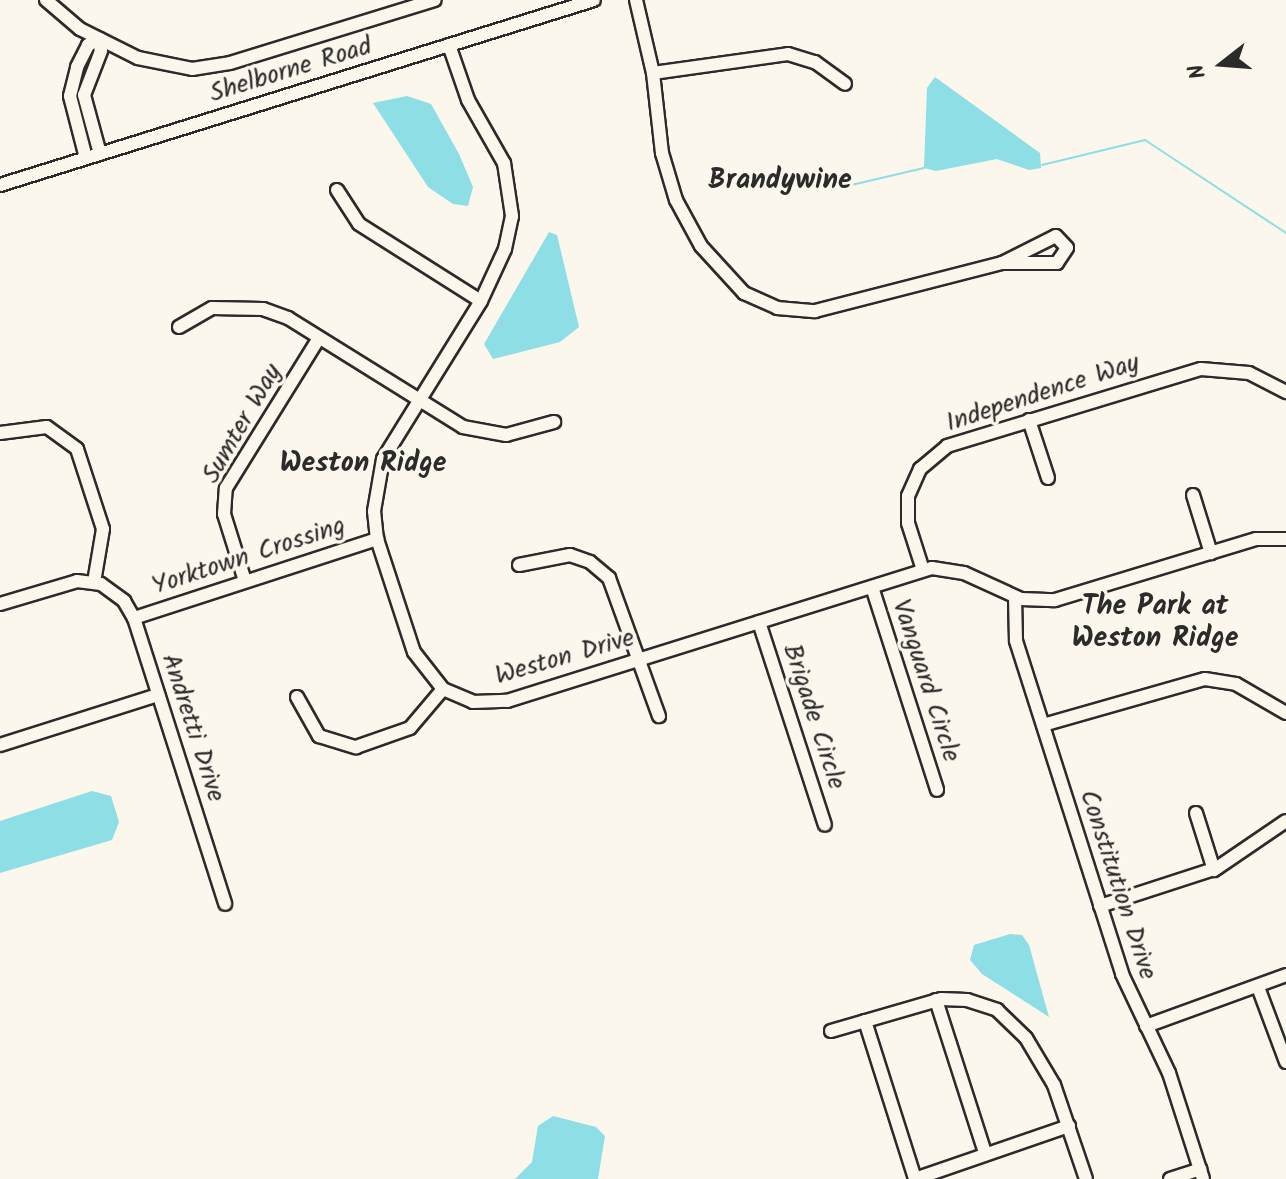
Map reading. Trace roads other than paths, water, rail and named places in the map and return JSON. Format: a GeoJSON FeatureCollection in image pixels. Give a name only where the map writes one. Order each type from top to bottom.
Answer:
{"type":"FeatureCollection","features":[{"type":"Feature","properties":{"kind":"street"},"geometry":{"type":"LineString","coordinates":[[46,0],[99,39],[149,63],[209,68],[435,0]]}},
{"type":"Feature","properties":{"kind":"street","name":"Shelborne Road"},"geometry":{"type":"LineString","coordinates":[[0,185],[594,0]]}},
{"type":"Feature","properties":{"kind":"street"},"geometry":{"type":"LineString","coordinates":[[636,0],[653,73],[662,153],[679,208],[720,271],[753,299],[784,310],[815,311],[1002,263],[1057,263],[1065,257],[1066,244],[1049,236],[1002,263]]}},
{"type":"Feature","properties":{"kind":"street"},"geometry":{"type":"LineString","coordinates":[[99,39],[101,51],[84,95],[100,154]]}},
{"type":"Feature","properties":{"kind":"street"},"geometry":{"type":"LineString","coordinates":[[86,158],[72,116],[71,84],[88,45],[99,39]]}},
{"type":"Feature","properties":{"kind":"street"},"geometry":{"type":"LineString","coordinates":[[297,697],[319,736],[356,747],[410,728],[443,689],[417,659],[377,539],[374,503],[379,471],[481,301],[505,249],[511,198],[504,163],[468,100],[449,45]]}},
{"type":"Feature","properties":{"kind":"street"},"geometry":{"type":"LineString","coordinates":[[653,73],[788,54],[821,65],[845,84]]}},
{"type":"Feature","properties":{"kind":"street"},"geometry":{"type":"LineString","coordinates":[[337,190],[359,224],[481,301]]}},
{"type":"Feature","properties":{"kind":"street"},"geometry":{"type":"LineString","coordinates":[[179,327],[204,311],[241,305],[280,314],[455,423],[484,434],[514,434],[554,422]]}},
{"type":"Feature","properties":{"kind":"street","name":"Sumter Way"},"geometry":{"type":"LineString","coordinates":[[245,581],[224,514],[226,488],[319,338]]}},
{"type":"Feature","properties":{"kind":"street","name":"Independence Way"},"geometry":{"type":"LineString","coordinates":[[923,570],[907,515],[910,489],[920,469],[947,446],[1201,369],[1249,373],[1286,392]]}},
{"type":"Feature","properties":{"kind":"street"},"geometry":{"type":"LineString","coordinates":[[1029,420],[1048,478]]}},
{"type":"Feature","properties":{"kind":"street"},"geometry":{"type":"LineString","coordinates":[[0,433],[47,427],[77,449],[103,529],[94,582],[72,582],[0,604]]}},
{"type":"Feature","properties":{"kind":"street"},"geometry":{"type":"LineString","coordinates":[[1193,495],[1211,553]]}},
{"type":"Feature","properties":{"kind":"street","name":"Yorktown Crossing"},"geometry":{"type":"LineString","coordinates":[[134,618],[377,539]]}},
{"type":"Feature","properties":{"kind":"street","name":"Weston Drive"},"geometry":{"type":"LineString","coordinates":[[443,689],[464,699],[498,702],[923,570],[958,570],[1015,597],[1061,598],[1256,539],[1286,539]]}},
{"type":"Feature","properties":{"kind":"street"},"geometry":{"type":"LineString","coordinates":[[519,565],[562,555],[601,569],[617,590],[659,716]]}},
{"type":"Feature","properties":{"kind":"street","name":"Andretti Drive"},"geometry":{"type":"LineString","coordinates":[[94,582],[118,595],[134,618],[225,904]]}},
{"type":"Feature","properties":{"kind":"street","name":"Vanguard Circle"},"geometry":{"type":"LineString","coordinates":[[872,587],[937,790]]}},
{"type":"Feature","properties":{"kind":"street","name":"Constitution Drive"},"geometry":{"type":"LineString","coordinates":[[1015,597],[1015,633],[1127,990],[1169,1073],[1202,1174]]}},
{"type":"Feature","properties":{"kind":"street","name":"Brigade Circle"},"geometry":{"type":"LineString","coordinates":[[759,622],[825,825]]}},
{"type":"Feature","properties":{"kind":"street"},"geometry":{"type":"LineString","coordinates":[[1043,725],[1205,679],[1236,684],[1286,713]]}},
{"type":"Feature","properties":{"kind":"street"},"geometry":{"type":"LineString","coordinates":[[0,745],[158,695]]}},
{"type":"Feature","properties":{"kind":"street"},"geometry":{"type":"LineString","coordinates":[[1196,813],[1214,870]]}},
{"type":"Feature","properties":{"kind":"street"},"geometry":{"type":"LineString","coordinates":[[1100,906],[1214,870],[1286,821]]}},
{"type":"Feature","properties":{"kind":"street"},"geometry":{"type":"LineString","coordinates":[[1146,1026],[1286,975]]}},
{"type":"Feature","properties":{"kind":"street"},"geometry":{"type":"LineString","coordinates":[[1258,987],[1286,1062]]}},
{"type":"Feature","properties":{"kind":"street"},"geometry":{"type":"LineString","coordinates":[[936,1000],[985,1153]]}},
{"type":"Feature","properties":{"kind":"street"},"geometry":{"type":"LineString","coordinates":[[831,1031],[936,1000],[977,1002],[1015,1024],[1054,1085],[1086,1179]]}},
{"type":"Feature","properties":{"kind":"street"},"geometry":{"type":"LineString","coordinates":[[865,1021],[915,1179],[1069,1126]]}},
{"type":"Feature","properties":{"kind":"street"},"geometry":{"type":"LineString","coordinates":[[1170,1179],[1202,1174]]}},
{"type":"Feature","properties":{"kind":"water"},"geometry":{"type":"Polygon","coordinates":[[[935,77],[1040,153],[1041,168],[1029,170],[997,159],[936,171],[924,168],[927,88],[935,77]]]}},
{"type":"Feature","properties":{"kind":"water"},"geometry":{"type":"Polygon","coordinates":[[[407,96],[431,104],[459,154],[473,187],[468,206],[453,204],[428,187],[373,103],[407,96]]]}},
{"type":"Feature","properties":{"kind":"water"},"geometry":{"type":"Polygon","coordinates":[[[549,232],[557,235],[579,327],[560,342],[493,359],[484,344],[549,232]]]}},
{"type":"Feature","properties":{"kind":"water"},"geometry":{"type":"Polygon","coordinates":[[[92,791],[111,796],[119,822],[112,840],[0,873],[0,821],[92,791]]]}},
{"type":"Feature","properties":{"kind":"water"},"geometry":{"type":"Polygon","coordinates":[[[1010,934],[1022,935],[1029,945],[1049,1017],[982,974],[970,960],[974,945],[1010,934]]]}},
{"type":"Feature","properties":{"kind":"water"},"geometry":{"type":"Polygon","coordinates":[[[553,1116],[596,1127],[605,1136],[598,1179],[515,1179],[532,1162],[538,1126],[553,1116]]]}},
{"type":"Feature","properties":{"kind":"waterway"},"geometry":{"type":"LineString","coordinates":[[1042,165],[1145,140],[1286,233]]}},
{"type":"Feature","properties":{"kind":"waterway"},"geometry":{"type":"LineString","coordinates":[[847,186],[924,168]]}},
{"type":"Feature","properties":{"kind":"district","name":"Brandywine"},"geometry":{"type":"Point","coordinates":[780,181]}},
{"type":"Feature","properties":{"kind":"district","name":"Weston Ridge"},"geometry":{"type":"Point","coordinates":[363,464]}},
{"type":"Feature","properties":{"kind":"district","name":"The Park at Weston Ridge"},"geometry":{"type":"Point","coordinates":[1155,623]}}]}
